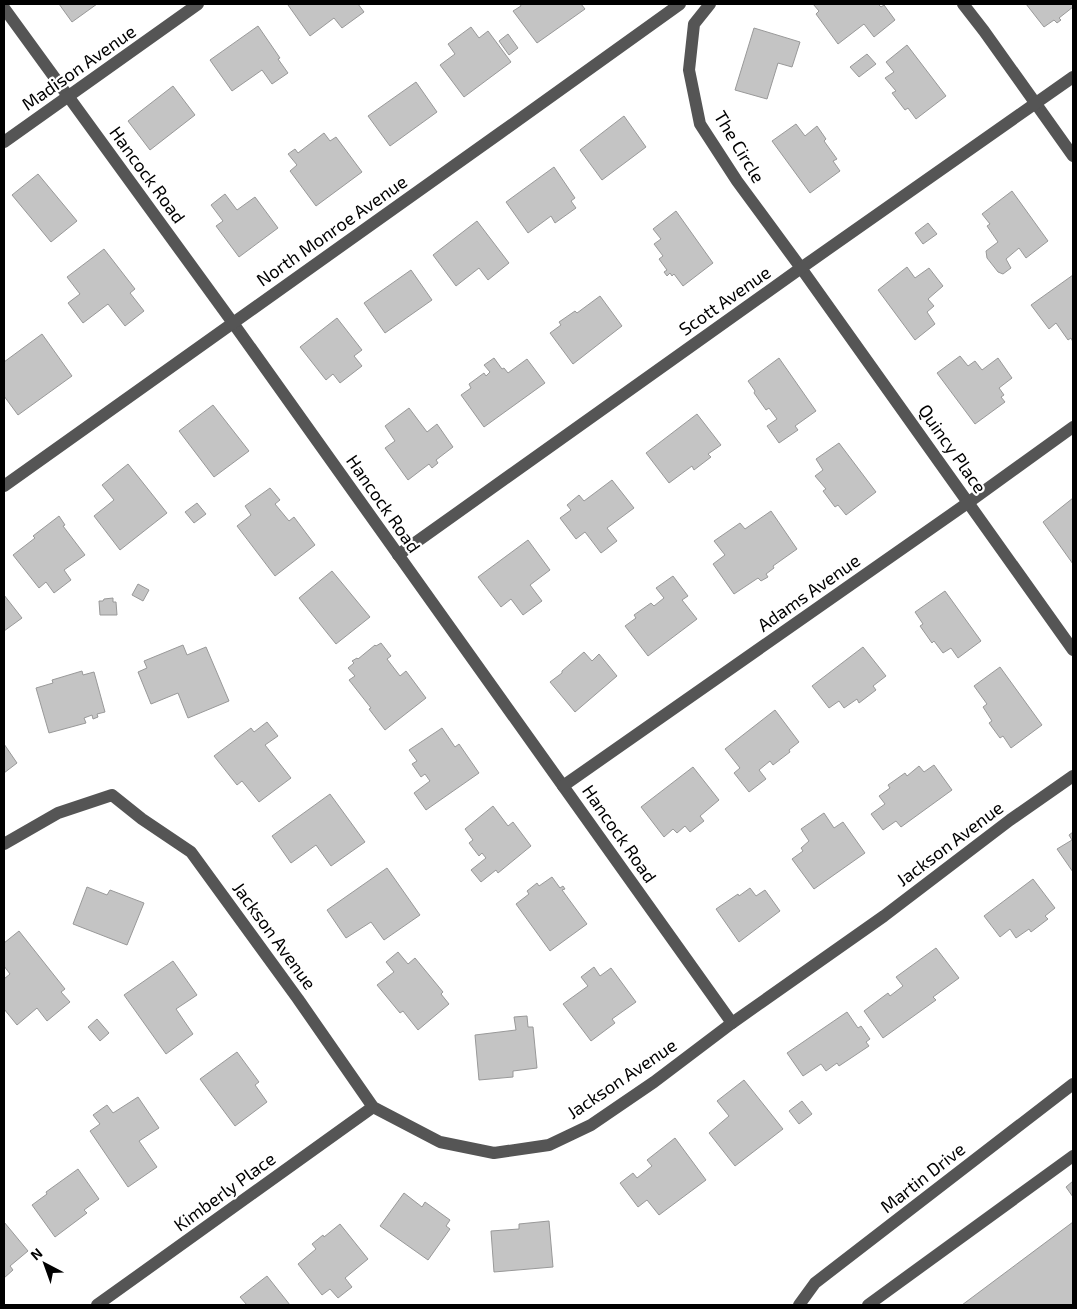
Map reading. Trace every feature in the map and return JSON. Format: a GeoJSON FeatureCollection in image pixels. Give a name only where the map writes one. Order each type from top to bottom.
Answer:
{"type":"FeatureCollection","features":[{"type":"Feature","properties":{"kind":"street","name":"Madison Avenue"},"geometry":{"type":"LineString","coordinates":[[4,142],[198,4]]}},
{"type":"Feature","properties":{"kind":"street","name":"North Monroe Avenue"},"geometry":{"type":"LineString","coordinates":[[4,486],[680,4]]}},
{"type":"Feature","properties":{"kind":"street","name":"The Circle"},"geometry":{"type":"LineString","coordinates":[[710,4],[694,24],[690,70],[700,124],[737,181],[801,268]]}},
{"type":"Feature","properties":{"kind":"street"},"geometry":{"type":"LineString","coordinates":[[964,4],[1073,156]]}},
{"type":"Feature","properties":{"kind":"street","name":"Hancock Road"},"geometry":{"type":"LineString","coordinates":[[4,8],[233,323],[732,1023]]}},
{"type":"Feature","properties":{"kind":"street","name":"Scott Avenue"},"geometry":{"type":"LineString","coordinates":[[398,555],[1073,77]]}},
{"type":"Feature","properties":{"kind":"street","name":"Quincy Place"},"geometry":{"type":"LineString","coordinates":[[801,268],[1073,650]]}},
{"type":"Feature","properties":{"kind":"street","name":"Adams Avenue"},"geometry":{"type":"LineString","coordinates":[[563,786],[1073,427]]}},
{"type":"Feature","properties":{"kind":"street","name":"Jackson Avenue"},"geometry":{"type":"LineString","coordinates":[[4,844],[58,813],[112,794],[142,819],[191,852],[298,999],[373,1108],[440,1142],[494,1154],[549,1145],[591,1125],[654,1082],[732,1023],[884,916],[1010,820],[1073,776]]}},
{"type":"Feature","properties":{"kind":"street","name":"Martin Drive"},"geometry":{"type":"LineString","coordinates":[[799,1305],[815,1283],[1073,1084]]}},
{"type":"Feature","properties":{"kind":"street","name":"Kimberly Place"},"geometry":{"type":"LineString","coordinates":[[97,1305],[373,1108]]}},
{"type":"Feature","properties":{"kind":"street"},"geometry":{"type":"LineString","coordinates":[[868,1305],[1073,1156]]}},
{"type":"Feature","properties":{"kind":"building"},"geometry":{"type":"Polygon","coordinates":[[[59,4],[97,4],[72,22],[59,4]]]}},
{"type":"Feature","properties":{"kind":"building"},"geometry":{"type":"Polygon","coordinates":[[[358,4],[364,12],[342,28],[334,18],[310,36],[288,5],[358,4]]]}},
{"type":"Feature","properties":{"kind":"building"},"geometry":{"type":"Polygon","coordinates":[[[520,4],[581,4],[585,9],[537,43],[513,11],[521,6],[520,4]]]}},
{"type":"Feature","properties":{"kind":"building"},"geometry":{"type":"Polygon","coordinates":[[[813,4],[878,4],[881,7],[884,5],[895,20],[874,37],[864,24],[838,44],[816,14],[819,11],[813,4]]]}},
{"type":"Feature","properties":{"kind":"building"},"geometry":{"type":"Polygon","coordinates":[[[1026,4],[1073,4],[1073,7],[1059,18],[1061,20],[1057,23],[1054,20],[1044,27],[1026,4]]]}},
{"type":"Feature","properties":{"kind":"building"},"geometry":{"type":"Polygon","coordinates":[[[258,26],[288,73],[272,84],[262,70],[232,91],[210,60],[258,26]]]}},
{"type":"Feature","properties":{"kind":"building"},"geometry":{"type":"Polygon","coordinates":[[[471,27],[479,38],[488,31],[511,62],[464,97],[440,65],[455,54],[448,44],[471,27]]]}},
{"type":"Feature","properties":{"kind":"building"},"geometry":{"type":"Polygon","coordinates":[[[754,28],[800,42],[792,67],[778,63],[767,99],[735,90],[754,28]]]}},
{"type":"Feature","properties":{"kind":"building"},"geometry":{"type":"Polygon","coordinates":[[[508,34],[518,48],[509,55],[499,41],[508,34]]]}},
{"type":"Feature","properties":{"kind":"building"},"geometry":{"type":"Polygon","coordinates":[[[907,45],[946,96],[916,119],[908,108],[905,110],[892,93],[896,91],[885,78],[894,72],[886,62],[907,45]]]}},
{"type":"Feature","properties":{"kind":"building"},"geometry":{"type":"Polygon","coordinates":[[[867,54],[876,64],[859,77],[850,67],[867,54]]]}},
{"type":"Feature","properties":{"kind":"building"},"geometry":{"type":"Polygon","coordinates":[[[416,82],[437,112],[390,146],[368,116],[416,82]]]}},
{"type":"Feature","properties":{"kind":"building"},"geometry":{"type":"Polygon","coordinates":[[[173,86],[195,115],[150,150],[128,121],[173,86]]]}},
{"type":"Feature","properties":{"kind":"building"},"geometry":{"type":"Polygon","coordinates":[[[624,116],[646,147],[602,180],[580,150],[624,116]]]}},
{"type":"Feature","properties":{"kind":"building"},"geometry":{"type":"Polygon","coordinates":[[[796,124],[805,136],[817,126],[826,139],[824,141],[837,159],[833,161],[840,171],[810,193],[772,141],[796,124]]]}},
{"type":"Feature","properties":{"kind":"building"},"geometry":{"type":"Polygon","coordinates":[[[324,133],[330,141],[336,137],[362,172],[316,206],[290,171],[297,165],[288,154],[295,149],[298,153],[324,133]]]}},
{"type":"Feature","properties":{"kind":"building"},"geometry":{"type":"Polygon","coordinates":[[[554,167],[575,198],[571,201],[576,208],[555,223],[551,216],[528,233],[506,202],[554,167]]]}},
{"type":"Feature","properties":{"kind":"building"},"geometry":{"type":"Polygon","coordinates":[[[38,174],[77,221],[51,242],[12,195],[38,174]]]}},
{"type":"Feature","properties":{"kind":"building"},"geometry":{"type":"Polygon","coordinates":[[[1012,191],[1048,241],[1026,258],[1019,248],[1006,259],[1011,268],[1003,274],[998,272],[987,258],[986,251],[998,242],[987,226],[990,224],[982,214],[1012,191]]]}},
{"type":"Feature","properties":{"kind":"building"},"geometry":{"type":"Polygon","coordinates":[[[225,194],[237,210],[255,197],[278,228],[239,257],[216,226],[223,221],[211,205],[225,194]]]}},
{"type":"Feature","properties":{"kind":"building"},"geometry":{"type":"Polygon","coordinates":[[[676,211],[713,263],[683,286],[674,274],[672,276],[670,273],[667,276],[664,272],[667,270],[659,259],[663,256],[654,244],[661,239],[653,229],[676,211]]]}},
{"type":"Feature","properties":{"kind":"building"},"geometry":{"type":"Polygon","coordinates":[[[477,221],[509,263],[488,280],[479,268],[456,286],[433,255],[477,221]]]}},
{"type":"Feature","properties":{"kind":"building"},"geometry":{"type":"Polygon","coordinates":[[[928,223],[937,234],[923,244],[915,233],[928,223]]]}},
{"type":"Feature","properties":{"kind":"building"},"geometry":{"type":"Polygon","coordinates":[[[104,249],[135,289],[130,293],[144,311],[125,326],[108,304],[83,323],[68,303],[80,294],[67,277],[104,249]]]}},
{"type":"Feature","properties":{"kind":"building"},"geometry":{"type":"Polygon","coordinates":[[[907,267],[915,278],[929,268],[943,286],[928,299],[934,306],[927,312],[935,324],[915,340],[878,290],[907,267]]]}},
{"type":"Feature","properties":{"kind":"building"},"geometry":{"type":"Polygon","coordinates":[[[411,270],[432,300],[385,333],[364,303],[411,270]]]}},
{"type":"Feature","properties":{"kind":"building"},"geometry":{"type":"Polygon","coordinates":[[[1073,275],[1073,342],[1071,338],[1068,340],[1056,323],[1049,329],[1031,305],[1073,275]]]}},
{"type":"Feature","properties":{"kind":"building"},"geometry":{"type":"Polygon","coordinates":[[[600,296],[622,326],[573,364],[550,333],[561,325],[559,322],[575,311],[577,313],[600,296]]]}},
{"type":"Feature","properties":{"kind":"building"},"geometry":{"type":"Polygon","coordinates":[[[337,318],[362,350],[354,356],[362,366],[340,383],[333,374],[326,380],[300,347],[337,318]]]}},
{"type":"Feature","properties":{"kind":"building"},"geometry":{"type":"Polygon","coordinates":[[[42,334],[72,376],[18,415],[4,396],[4,362],[42,334]]]}},
{"type":"Feature","properties":{"kind":"building"},"geometry":{"type":"Polygon","coordinates":[[[960,356],[968,366],[975,361],[982,370],[998,358],[1012,378],[999,388],[1004,395],[1001,397],[1005,402],[975,424],[937,373],[960,356]]]}},
{"type":"Feature","properties":{"kind":"building"},"geometry":{"type":"Polygon","coordinates":[[[494,358],[502,369],[504,368],[508,373],[527,359],[545,383],[484,427],[461,395],[471,388],[469,384],[484,373],[486,376],[490,372],[484,365],[494,358]]]}},
{"type":"Feature","properties":{"kind":"building"},"geometry":{"type":"Polygon","coordinates":[[[779,358],[816,411],[795,426],[798,430],[779,443],[767,426],[777,419],[769,408],[766,410],[748,381],[779,358]]]}},
{"type":"Feature","properties":{"kind":"building"},"geometry":{"type":"Polygon","coordinates":[[[213,405],[249,451],[214,477],[179,431],[213,405]]]}},
{"type":"Feature","properties":{"kind":"building"},"geometry":{"type":"Polygon","coordinates":[[[409,408],[427,432],[437,424],[453,447],[436,460],[438,463],[432,468],[429,464],[408,480],[385,448],[395,441],[385,426],[409,408]]]}},
{"type":"Feature","properties":{"kind":"building"},"geometry":{"type":"Polygon","coordinates":[[[697,414],[721,445],[708,454],[711,457],[694,470],[692,466],[669,483],[646,453],[697,414]]]}},
{"type":"Feature","properties":{"kind":"building"},"geometry":{"type":"Polygon","coordinates":[[[839,443],[876,492],[846,515],[838,505],[835,507],[823,491],[826,489],[815,476],[823,470],[816,459],[839,443]]]}},
{"type":"Feature","properties":{"kind":"building"},"geometry":{"type":"Polygon","coordinates":[[[128,464],[167,513],[120,550],[94,516],[114,500],[102,485],[128,464]]]}},
{"type":"Feature","properties":{"kind":"building"},"geometry":{"type":"Polygon","coordinates":[[[612,480],[634,508],[607,528],[617,541],[601,553],[585,532],[576,539],[560,518],[571,510],[567,505],[579,495],[584,501],[612,480]]]}},
{"type":"Feature","properties":{"kind":"building"},"geometry":{"type":"Polygon","coordinates":[[[270,488],[280,500],[275,504],[289,521],[294,517],[315,545],[275,576],[237,526],[251,515],[245,506],[270,488]]]}},
{"type":"Feature","properties":{"kind":"building"},"geometry":{"type":"Polygon","coordinates":[[[1073,498],[1073,564],[1043,522],[1073,498]]]}},
{"type":"Feature","properties":{"kind":"building"},"geometry":{"type":"Polygon","coordinates":[[[197,503],[206,514],[194,523],[185,512],[197,503]]]}},
{"type":"Feature","properties":{"kind":"building"},"geometry":{"type":"Polygon","coordinates":[[[771,511],[797,549],[773,566],[774,568],[766,574],[768,577],[761,581],[758,578],[734,594],[713,564],[725,555],[714,541],[740,523],[745,529],[771,511]]]}},
{"type":"Feature","properties":{"kind":"building"},"geometry":{"type":"Polygon","coordinates":[[[59,516],[65,525],[63,526],[85,555],[64,570],[71,580],[54,593],[46,582],[39,588],[13,555],[35,538],[33,536],[59,516]]]}},
{"type":"Feature","properties":{"kind":"building"},"geometry":{"type":"Polygon","coordinates":[[[528,540],[550,570],[530,585],[542,601],[523,615],[511,599],[501,607],[478,577],[528,540]]]}},
{"type":"Feature","properties":{"kind":"building"},"geometry":{"type":"Polygon","coordinates":[[[332,571],[370,617],[336,644],[299,598],[332,571]]]}},
{"type":"Feature","properties":{"kind":"building"},"geometry":{"type":"Polygon","coordinates":[[[673,576],[688,596],[682,600],[697,619],[648,656],[625,626],[636,618],[634,615],[651,603],[654,606],[664,598],[656,588],[673,576]]]}},
{"type":"Feature","properties":{"kind":"building"},"geometry":{"type":"Polygon","coordinates":[[[138,584],[149,590],[143,601],[132,595],[138,584]]]}},
{"type":"Feature","properties":{"kind":"building"},"geometry":{"type":"Polygon","coordinates":[[[945,591],[981,641],[958,658],[951,648],[943,653],[934,641],[932,643],[920,626],[923,624],[915,612],[945,591]]]}},
{"type":"Feature","properties":{"kind":"building"},"geometry":{"type":"Polygon","coordinates":[[[4,595],[22,618],[4,631],[4,595]]]}},
{"type":"Feature","properties":{"kind":"building"},"geometry":{"type":"Polygon","coordinates":[[[113,598],[113,602],[116,602],[117,615],[100,615],[99,601],[113,598]]]}},
{"type":"Feature","properties":{"kind":"building"},"geometry":{"type":"Polygon","coordinates":[[[381,643],[391,656],[387,659],[400,676],[406,671],[426,698],[385,730],[349,680],[355,676],[348,668],[354,663],[352,661],[381,643]]]}},
{"type":"Feature","properties":{"kind":"building"},"geometry":{"type":"Polygon","coordinates":[[[183,645],[187,655],[206,647],[229,701],[188,718],[178,693],[151,704],[138,672],[147,668],[144,661],[183,645]]]}},
{"type":"Feature","properties":{"kind":"building"},"geometry":{"type":"Polygon","coordinates":[[[863,647],[886,676],[873,686],[876,690],[859,703],[857,699],[844,708],[839,701],[829,708],[812,686],[863,647]]]}},
{"type":"Feature","properties":{"kind":"building"},"geometry":{"type":"Polygon","coordinates":[[[584,652],[592,661],[599,654],[617,676],[575,712],[550,682],[584,652]]]}},
{"type":"Feature","properties":{"kind":"building"},"geometry":{"type":"Polygon","coordinates":[[[1000,667],[1042,725],[1011,748],[1003,736],[1000,738],[989,723],[992,721],[983,707],[987,704],[974,686],[1000,667]]]}},
{"type":"Feature","properties":{"kind":"building"},"geometry":{"type":"Polygon","coordinates":[[[82,671],[83,675],[94,672],[105,712],[97,714],[98,717],[93,719],[92,715],[84,718],[86,723],[49,733],[36,688],[53,683],[52,680],[82,671]]]}},
{"type":"Feature","properties":{"kind":"building"},"geometry":{"type":"Polygon","coordinates":[[[775,710],[799,742],[789,750],[790,752],[773,765],[770,761],[759,770],[766,779],[749,792],[734,773],[740,768],[725,749],[775,710]]]}},
{"type":"Feature","properties":{"kind":"building"},"geometry":{"type":"Polygon","coordinates":[[[267,722],[278,736],[265,745],[291,778],[259,802],[242,781],[237,785],[214,756],[251,728],[254,732],[267,722]]]}},
{"type":"Feature","properties":{"kind":"building"},"geometry":{"type":"Polygon","coordinates":[[[442,728],[455,747],[459,744],[479,773],[426,810],[414,793],[430,781],[425,774],[421,777],[412,764],[417,761],[409,750],[442,728]]]}},
{"type":"Feature","properties":{"kind":"building"},"geometry":{"type":"Polygon","coordinates":[[[4,744],[17,763],[4,773],[4,744]]]}},
{"type":"Feature","properties":{"kind":"building"},"geometry":{"type":"Polygon","coordinates":[[[934,765],[952,790],[901,827],[896,821],[883,830],[871,814],[885,804],[879,796],[890,788],[888,785],[905,773],[907,776],[919,766],[924,772],[934,765]]]}},
{"type":"Feature","properties":{"kind":"building"},"geometry":{"type":"Polygon","coordinates":[[[693,767],[719,800],[700,816],[704,821],[690,832],[685,826],[677,833],[673,829],[664,837],[641,807],[693,767]]]}},
{"type":"Feature","properties":{"kind":"building"},"geometry":{"type":"Polygon","coordinates":[[[330,794],[365,842],[331,866],[316,845],[291,863],[272,836],[330,794]]]}},
{"type":"Feature","properties":{"kind":"building"},"geometry":{"type":"Polygon","coordinates":[[[493,806],[508,826],[513,822],[531,846],[498,873],[496,870],[481,882],[471,870],[486,858],[482,853],[479,856],[469,843],[473,840],[465,829],[493,806]]]}},
{"type":"Feature","properties":{"kind":"building"},"geometry":{"type":"Polygon","coordinates":[[[824,813],[834,828],[843,822],[865,853],[814,889],[792,859],[803,851],[801,848],[809,841],[801,829],[824,813]]]}},
{"type":"Feature","properties":{"kind":"building"},"geometry":{"type":"Polygon","coordinates":[[[1073,832],[1073,872],[1057,849],[1072,840],[1069,835],[1073,832]]]}},
{"type":"Feature","properties":{"kind":"building"},"geometry":{"type":"Polygon","coordinates":[[[387,868],[420,915],[384,940],[371,922],[346,938],[327,910],[387,868]]]}},
{"type":"Feature","properties":{"kind":"building"},"geometry":{"type":"Polygon","coordinates":[[[552,877],[560,888],[563,886],[565,889],[562,890],[587,924],[550,951],[516,904],[529,894],[527,891],[537,883],[539,886],[552,877]]]}},
{"type":"Feature","properties":{"kind":"building"},"geometry":{"type":"Polygon","coordinates":[[[1033,879],[1055,908],[1045,916],[1048,919],[1031,932],[1029,929],[1016,938],[1010,929],[1000,937],[984,916],[1033,879]]]}},
{"type":"Feature","properties":{"kind":"building"},"geometry":{"type":"Polygon","coordinates":[[[87,887],[107,895],[110,890],[144,903],[127,945],[73,924],[87,887]]]}},
{"type":"Feature","properties":{"kind":"building"},"geometry":{"type":"Polygon","coordinates":[[[750,888],[756,896],[765,890],[780,911],[739,942],[716,909],[750,888]]]}},
{"type":"Feature","properties":{"kind":"building"},"geometry":{"type":"Polygon","coordinates":[[[19,931],[65,989],[61,992],[70,1002],[47,1021],[37,1008],[17,1025],[4,1009],[4,979],[10,974],[4,966],[4,943],[19,931]]]}},
{"type":"Feature","properties":{"kind":"building"},"geometry":{"type":"Polygon","coordinates":[[[936,948],[959,978],[933,997],[936,1000],[883,1038],[864,1011],[888,993],[890,996],[903,986],[896,977],[936,948]]]}},
{"type":"Feature","properties":{"kind":"building"},"geometry":{"type":"Polygon","coordinates":[[[398,952],[408,964],[415,958],[443,992],[441,994],[449,1004],[418,1030],[403,1011],[400,1013],[377,985],[394,972],[386,962],[398,952]]]}},
{"type":"Feature","properties":{"kind":"building"},"geometry":{"type":"Polygon","coordinates":[[[173,961],[197,995],[176,1009],[193,1034],[166,1054],[124,995],[173,961]]]}},
{"type":"Feature","properties":{"kind":"building"},"geometry":{"type":"Polygon","coordinates":[[[594,967],[600,976],[611,968],[636,1002],[612,1019],[615,1023],[591,1041],[563,1004],[588,986],[581,977],[594,967]]]}},
{"type":"Feature","properties":{"kind":"building"},"geometry":{"type":"Polygon","coordinates":[[[847,1012],[858,1028],[861,1026],[870,1039],[866,1042],[869,1046],[839,1066],[837,1063],[826,1071],[821,1064],[803,1076],[787,1053],[847,1012]]]}},
{"type":"Feature","properties":{"kind":"building"},"geometry":{"type":"Polygon","coordinates":[[[527,1016],[528,1027],[533,1027],[537,1068],[513,1071],[513,1077],[479,1080],[475,1035],[516,1030],[514,1017],[527,1016]]]}},
{"type":"Feature","properties":{"kind":"building"},"geometry":{"type":"Polygon","coordinates":[[[97,1019],[109,1033],[100,1041],[88,1027],[97,1019]]]}},
{"type":"Feature","properties":{"kind":"building"},"geometry":{"type":"Polygon","coordinates":[[[237,1052],[259,1082],[255,1085],[267,1102],[235,1126],[200,1079],[237,1052]]]}},
{"type":"Feature","properties":{"kind":"building"},"geometry":{"type":"Polygon","coordinates":[[[744,1080],[783,1129],[735,1166],[709,1133],[729,1116],[717,1101],[744,1080]]]}},
{"type":"Feature","properties":{"kind":"building"},"geometry":{"type":"Polygon","coordinates":[[[138,1097],[159,1128],[139,1141],[157,1167],[128,1187],[90,1131],[100,1124],[93,1115],[107,1105],[113,1113],[138,1097]]]}},
{"type":"Feature","properties":{"kind":"building"},"geometry":{"type":"Polygon","coordinates":[[[802,1101],[812,1114],[799,1124],[789,1111],[802,1101]]]}},
{"type":"Feature","properties":{"kind":"building"},"geometry":{"type":"Polygon","coordinates":[[[675,1138],[706,1180],[659,1215],[647,1200],[638,1207],[620,1183],[633,1173],[637,1178],[652,1166],[647,1160],[675,1138]]]}},
{"type":"Feature","properties":{"kind":"building"},"geometry":{"type":"Polygon","coordinates":[[[78,1169],[99,1199],[84,1210],[87,1213],[55,1237],[32,1205],[47,1194],[46,1192],[78,1169]]]}},
{"type":"Feature","properties":{"kind":"building"},"geometry":{"type":"Polygon","coordinates":[[[1073,1181],[1073,1197],[1066,1187],[1073,1181]]]}},
{"type":"Feature","properties":{"kind":"building"},"geometry":{"type":"Polygon","coordinates":[[[404,1193],[422,1207],[425,1202],[450,1220],[446,1226],[450,1229],[428,1260],[380,1226],[404,1193]]]}},
{"type":"Feature","properties":{"kind":"building"},"geometry":{"type":"Polygon","coordinates":[[[549,1221],[553,1267],[494,1272],[491,1231],[519,1229],[519,1224],[549,1221]]]}},
{"type":"Feature","properties":{"kind":"building"},"geometry":{"type":"Polygon","coordinates":[[[4,1222],[28,1251],[10,1266],[13,1270],[4,1278],[4,1222]]]}},
{"type":"Feature","properties":{"kind":"building"},"geometry":{"type":"Polygon","coordinates":[[[1073,1222],[1073,1305],[962,1305],[1073,1222]]]}},
{"type":"Feature","properties":{"kind":"building"},"geometry":{"type":"Polygon","coordinates":[[[340,1224],[368,1259],[345,1278],[352,1287],[338,1298],[330,1289],[322,1295],[298,1264],[316,1249],[312,1244],[340,1224]]]}},
{"type":"Feature","properties":{"kind":"building"},"geometry":{"type":"Polygon","coordinates":[[[267,1276],[290,1305],[247,1305],[240,1297],[267,1276]]]}}]}
